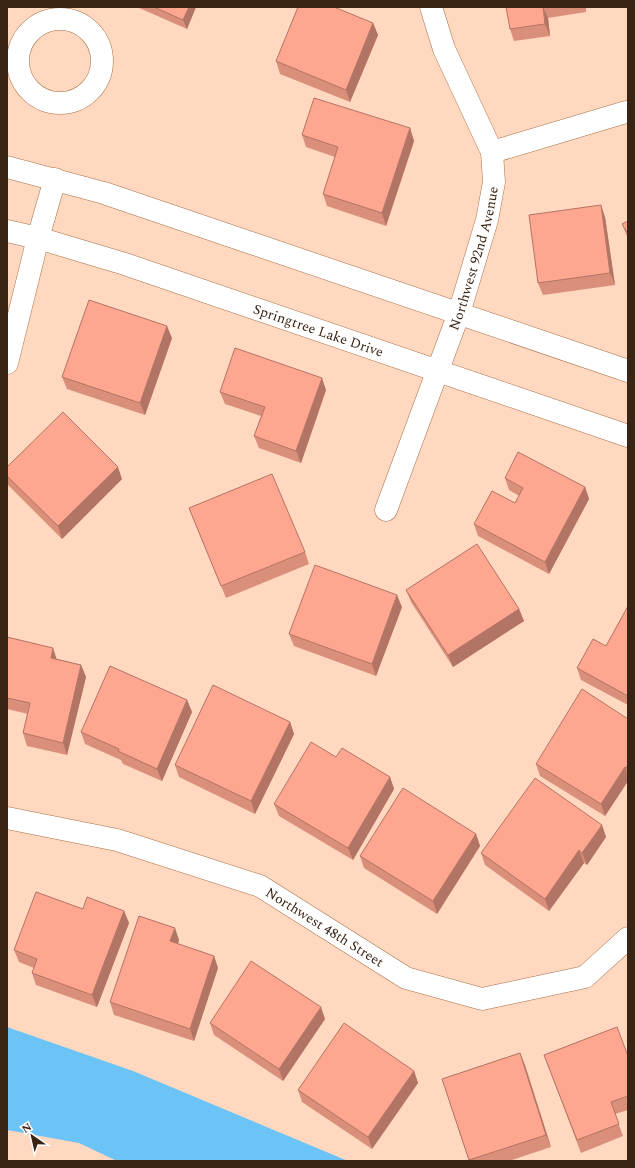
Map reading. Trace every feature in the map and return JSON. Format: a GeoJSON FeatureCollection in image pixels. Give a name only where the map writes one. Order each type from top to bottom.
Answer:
{"type":"FeatureCollection","features":[{"type":"Feature","properties":{"kind":"street","name":"Northwest 92nd Avenue"},"geometry":{"type":"LineString","coordinates":[[386,510],[459,312],[487,220],[494,182],[492,152],[444,49],[431,7]]}},
{"type":"Feature","properties":{"kind":"street"},"geometry":{"type":"LineString","coordinates":[[492,152],[626,112]]}},
{"type":"Feature","properties":{"kind":"street"},"geometry":{"type":"LineString","coordinates":[[7,167],[104,193],[459,312],[628,371]]}},
{"type":"Feature","properties":{"kind":"street"},"geometry":{"type":"LineString","coordinates":[[7,363],[54,179]]}},
{"type":"Feature","properties":{"kind":"street","name":"Springtree Lake Drive"},"geometry":{"type":"LineString","coordinates":[[7,231],[38,238],[125,264],[628,436]]}},
{"type":"Feature","properties":{"kind":"street","name":"Northwest 48th Street"},"geometry":{"type":"LineString","coordinates":[[7,818],[117,840],[260,886],[406,978],[482,998],[585,977],[628,938]]}},
{"type":"Feature","properties":{"kind":"water"},"geometry":{"type":"Polygon","coordinates":[[[7,1027],[133,1071],[348,1161],[117,1161],[79,1143],[7,1130],[7,1027]]]}},
{"type":"Feature","properties":{"kind":"building"},"geometry":{"type":"Polygon","coordinates":[[[154,7],[189,7],[183,20],[154,7]]]}},
{"type":"Feature","properties":{"kind":"building"},"geometry":{"type":"Polygon","coordinates":[[[298,7],[334,7],[373,23],[346,90],[276,61],[298,7]]]}},
{"type":"Feature","properties":{"kind":"building"},"geometry":{"type":"Polygon","coordinates":[[[506,7],[543,7],[545,24],[510,29],[506,7]]]}},
{"type":"Feature","properties":{"kind":"building"},"geometry":{"type":"Polygon","coordinates":[[[314,98],[410,128],[382,213],[323,194],[338,147],[302,135],[314,98]]]}},
{"type":"Feature","properties":{"kind":"building"},"geometry":{"type":"Polygon","coordinates":[[[601,205],[610,273],[538,283],[529,215],[601,205]]]}},
{"type":"Feature","properties":{"kind":"building"},"geometry":{"type":"Polygon","coordinates":[[[628,221],[628,234],[622,224],[628,221]]]}},
{"type":"Feature","properties":{"kind":"building"},"geometry":{"type":"Polygon","coordinates":[[[89,300],[167,326],[140,403],[62,377],[89,300]]]}},
{"type":"Feature","properties":{"kind":"building"},"geometry":{"type":"Polygon","coordinates":[[[235,348],[322,378],[296,451],[254,436],[265,407],[220,392],[235,348]]]}},
{"type":"Feature","properties":{"kind":"building"},"geometry":{"type":"Polygon","coordinates":[[[63,412],[118,467],[58,526],[7,476],[7,467],[63,412]]]}},
{"type":"Feature","properties":{"kind":"building"},"geometry":{"type":"Polygon","coordinates":[[[518,452],[585,487],[545,562],[474,524],[492,491],[515,503],[523,488],[505,478],[518,452]]]}},
{"type":"Feature","properties":{"kind":"building"},"geometry":{"type":"Polygon","coordinates":[[[272,474],[305,552],[221,586],[189,508],[272,474]]]}},
{"type":"Feature","properties":{"kind":"building"},"geometry":{"type":"Polygon","coordinates":[[[477,544],[519,609],[448,655],[406,590],[477,544]]]}},
{"type":"Feature","properties":{"kind":"building"},"geometry":{"type":"Polygon","coordinates":[[[315,565],[397,595],[372,664],[289,634],[315,565]]]}},
{"type":"Feature","properties":{"kind":"building"},"geometry":{"type":"Polygon","coordinates":[[[628,606],[628,696],[577,668],[593,639],[606,646],[628,606]]]}},
{"type":"Feature","properties":{"kind":"building"},"geometry":{"type":"Polygon","coordinates":[[[7,637],[53,648],[51,658],[81,665],[63,743],[23,733],[30,703],[7,698],[7,637]]]}},
{"type":"Feature","properties":{"kind":"building"},"geometry":{"type":"Polygon","coordinates":[[[110,666],[187,700],[157,769],[118,751],[119,749],[81,732],[110,666]]]}},
{"type":"Feature","properties":{"kind":"building"},"geometry":{"type":"Polygon","coordinates":[[[213,685],[290,722],[251,801],[175,765],[213,685]]]}},
{"type":"Feature","properties":{"kind":"building"},"geometry":{"type":"Polygon","coordinates":[[[582,689],[628,719],[628,764],[601,804],[536,764],[582,689]]]}},
{"type":"Feature","properties":{"kind":"building"},"geometry":{"type":"Polygon","coordinates":[[[311,742],[336,757],[342,748],[390,777],[348,848],[274,804],[311,742]]]}},
{"type":"Feature","properties":{"kind":"building"},"geometry":{"type":"Polygon","coordinates":[[[535,778],[602,825],[582,853],[579,850],[545,899],[481,853],[535,778]]]}},
{"type":"Feature","properties":{"kind":"building"},"geometry":{"type":"Polygon","coordinates":[[[403,788],[476,834],[433,901],[360,856],[403,788]]]}},
{"type":"Feature","properties":{"kind":"building"},"geometry":{"type":"Polygon","coordinates":[[[36,892],[83,909],[87,897],[124,911],[92,995],[32,973],[37,959],[14,950],[36,892]]]}},
{"type":"Feature","properties":{"kind":"building"},"geometry":{"type":"Polygon","coordinates":[[[139,916],[175,928],[170,941],[214,956],[190,1029],[110,1002],[139,916]]]}},
{"type":"Feature","properties":{"kind":"building"},"geometry":{"type":"Polygon","coordinates":[[[251,961],[321,1007],[279,1069],[210,1023],[251,961]]]}},
{"type":"Feature","properties":{"kind":"building"},"geometry":{"type":"Polygon","coordinates":[[[344,1023],[414,1071],[368,1137],[298,1090],[344,1023]]]}},
{"type":"Feature","properties":{"kind":"building"},"geometry":{"type":"Polygon","coordinates":[[[617,1027],[628,1056],[628,1096],[611,1102],[619,1124],[577,1140],[544,1055],[617,1027]]]}},
{"type":"Feature","properties":{"kind":"building"},"geometry":{"type":"Polygon","coordinates":[[[520,1053],[546,1135],[469,1160],[442,1079],[520,1053]]]}}]}
